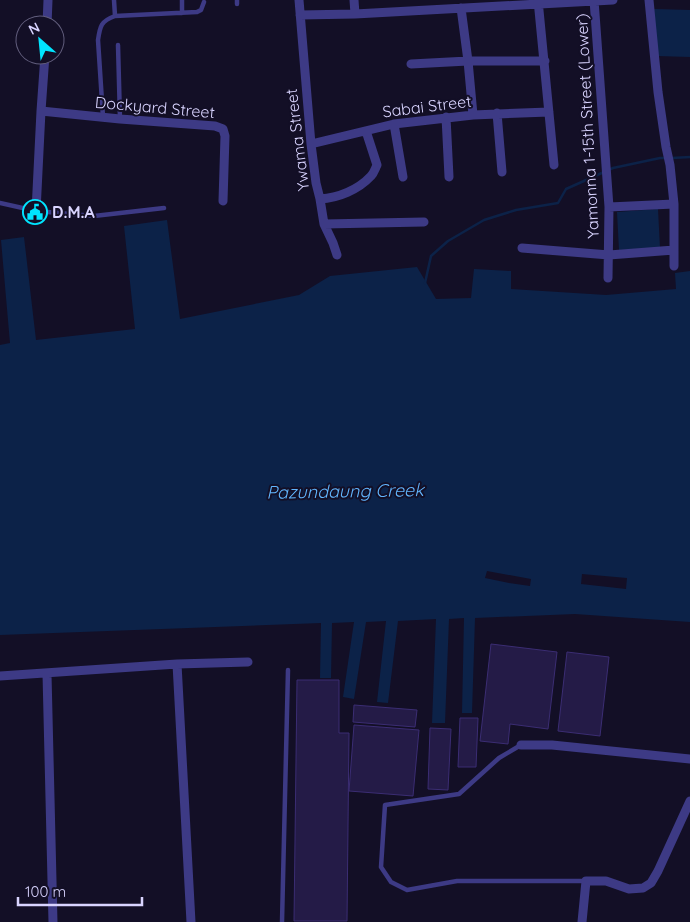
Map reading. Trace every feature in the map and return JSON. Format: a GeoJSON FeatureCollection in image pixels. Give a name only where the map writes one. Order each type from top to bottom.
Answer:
{"type":"FeatureCollection","features":[{"type":"Feature","properties":{"kind":"street"},"geometry":{"type":"LineString","coordinates":[[47,15],[48,0]]}},
{"type":"Feature","properties":{"kind":"street","name":"Ywama Street"},"geometry":{"type":"LineString","coordinates":[[298,0],[311,144],[320,199],[344,195],[372,175],[377,165],[366,131]]}},
{"type":"Feature","properties":{"kind":"street"},"geometry":{"type":"LineString","coordinates":[[354,0],[355,14]]}},
{"type":"Feature","properties":{"kind":"street","name":"Yamonna 1-15th Street (Lower)"},"geometry":{"type":"LineString","coordinates":[[594,0],[609,207],[608,278]]}},
{"type":"Feature","properties":{"kind":"street"},"geometry":{"type":"LineString","coordinates":[[300,15],[355,14],[436,5],[461,8],[488,3],[613,0]]}},
{"type":"Feature","properties":{"kind":"street"},"geometry":{"type":"LineString","coordinates":[[649,0],[658,92],[670,165],[674,204],[674,266]]}},
{"type":"Feature","properties":{"kind":"street"},"geometry":{"type":"LineString","coordinates":[[538,2],[554,165]]}},
{"type":"Feature","properties":{"kind":"street"},"geometry":{"type":"LineString","coordinates":[[461,8],[474,115]]}},
{"type":"Feature","properties":{"kind":"street"},"geometry":{"type":"LineString","coordinates":[[411,64],[468,61],[545,61]]}},
{"type":"Feature","properties":{"kind":"street"},"geometry":{"type":"LineString","coordinates":[[36,211],[44,65]]}},
{"type":"Feature","properties":{"kind":"street","name":"Dockyard Street"},"geometry":{"type":"LineString","coordinates":[[41,112],[215,126],[223,129],[225,136],[223,201]]}},
{"type":"Feature","properties":{"kind":"street","name":"Sabai Street"},"geometry":{"type":"LineString","coordinates":[[311,144],[394,124],[446,117],[549,112]]}},
{"type":"Feature","properties":{"kind":"street"},"geometry":{"type":"LineString","coordinates":[[497,114],[502,172]]}},
{"type":"Feature","properties":{"kind":"street"},"geometry":{"type":"LineString","coordinates":[[446,117],[449,176]]}},
{"type":"Feature","properties":{"kind":"street"},"geometry":{"type":"LineString","coordinates":[[394,124],[403,177]]}},
{"type":"Feature","properties":{"kind":"street"},"geometry":{"type":"LineString","coordinates":[[320,199],[324,224],[337,255]]}},
{"type":"Feature","properties":{"kind":"street"},"geometry":{"type":"LineString","coordinates":[[609,207],[674,204]]}},
{"type":"Feature","properties":{"kind":"street"},"geometry":{"type":"LineString","coordinates":[[324,224],[424,222]]}},
{"type":"Feature","properties":{"kind":"street"},"geometry":{"type":"LineString","coordinates":[[522,248],[608,255],[674,250]]}},
{"type":"Feature","properties":{"kind":"street"},"geometry":{"type":"LineString","coordinates":[[0,676],[177,664],[248,662]]}},
{"type":"Feature","properties":{"kind":"street"},"geometry":{"type":"LineString","coordinates":[[177,664],[191,922]]}},
{"type":"Feature","properties":{"kind":"street"},"geometry":{"type":"LineString","coordinates":[[47,674],[54,922]]}},
{"type":"Feature","properties":{"kind":"street"},"geometry":{"type":"LineString","coordinates":[[521,745],[552,746],[690,759]]}},
{"type":"Feature","properties":{"kind":"street"},"geometry":{"type":"LineString","coordinates":[[582,922],[586,882],[606,881],[629,889],[643,888],[651,882],[658,871],[690,801]]}},
{"type":"Feature","properties":{"kind":"lane"},"geometry":{"type":"LineString","coordinates":[[114,0],[115,16]]}},
{"type":"Feature","properties":{"kind":"lane"},"geometry":{"type":"LineString","coordinates":[[182,0],[182,12]]}},
{"type":"Feature","properties":{"kind":"lane"},"geometry":{"type":"LineString","coordinates":[[103,118],[98,40],[101,25],[107,19],[115,16],[200,11],[204,2]]}},
{"type":"Feature","properties":{"kind":"lane"},"geometry":{"type":"LineString","coordinates":[[118,45],[120,119]]}},
{"type":"Feature","properties":{"kind":"lane"},"geometry":{"type":"LineString","coordinates":[[0,203],[36,211],[94,216],[164,208]]}},
{"type":"Feature","properties":{"kind":"lane"},"geometry":{"type":"LineString","coordinates":[[282,922],[288,670]]}},
{"type":"Feature","properties":{"kind":"lane"},"geometry":{"type":"LineString","coordinates":[[521,745],[498,758],[458,794],[385,805],[380,867],[391,882],[407,890],[457,881],[586,882]]}},
{"type":"Feature","properties":{"kind":"water"},"geometry":{"type":"Polygon","coordinates":[[[654,9],[690,10],[690,57],[657,56],[654,9]]]}},
{"type":"Feature","properties":{"kind":"water"},"geometry":{"type":"Polygon","coordinates":[[[658,209],[660,248],[619,250],[617,212],[658,209]]]}},
{"type":"Feature","properties":{"kind":"water","name":"Pazundaung Creek"},"geometry":{"type":"Polygon","coordinates":[[[167,220],[180,319],[299,295],[330,276],[417,267],[436,299],[471,298],[474,269],[511,271],[511,289],[606,295],[676,289],[675,273],[690,271],[690,622],[575,614],[475,618],[472,713],[462,713],[464,618],[449,619],[445,723],[432,723],[436,619],[398,621],[388,703],[377,702],[386,621],[366,622],[354,699],[343,697],[354,622],[332,623],[331,678],[320,678],[321,623],[0,635],[0,345],[10,343],[1,240],[24,237],[36,340],[135,329],[124,226],[167,220]]]}},
{"type":"Feature","properties":{"kind":"pier"},"geometry":{"type":"Polygon","coordinates":[[[487,571],[531,579],[530,586],[485,578],[487,571]]]}},
{"type":"Feature","properties":{"kind":"pier"},"geometry":{"type":"Polygon","coordinates":[[[582,574],[627,578],[626,589],[581,584],[582,574]]]}},
{"type":"Feature","properties":{"kind":"building"},"geometry":{"type":"Polygon","coordinates":[[[491,644],[557,652],[548,729],[510,724],[508,744],[480,741],[491,644]]]}},
{"type":"Feature","properties":{"kind":"building"},"geometry":{"type":"Polygon","coordinates":[[[567,652],[609,657],[600,736],[558,731],[567,652]]]}},
{"type":"Feature","properties":{"kind":"building"},"geometry":{"type":"Polygon","coordinates":[[[297,680],[339,680],[339,733],[349,733],[347,921],[294,921],[297,680]]]}},
{"type":"Feature","properties":{"kind":"building"},"geometry":{"type":"Polygon","coordinates":[[[354,705],[417,710],[415,727],[353,722],[354,705]]]}},
{"type":"Feature","properties":{"kind":"building"},"geometry":{"type":"Polygon","coordinates":[[[460,718],[478,718],[476,767],[458,767],[460,718]]]}},
{"type":"Feature","properties":{"kind":"building"},"geometry":{"type":"Polygon","coordinates":[[[354,725],[419,730],[413,796],[349,791],[354,725]]]}},
{"type":"Feature","properties":{"kind":"building"},"geometry":{"type":"Polygon","coordinates":[[[430,728],[451,729],[448,790],[428,789],[430,728]]]}},
{"type":"Feature","properties":{"kind":"waterway"},"geometry":{"type":"LineString","coordinates":[[672,158],[690,157]]}},
{"type":"Feature","properties":{"kind":"waterway"},"geometry":{"type":"LineString","coordinates":[[425,283],[431,256],[448,241],[484,220],[516,210],[558,203],[566,189],[613,168],[666,158]]}},
{"type":"Feature","properties":{"kind":"place","name":"D.M.A"},"geometry":{"type":"Point","coordinates":[35,212]}}]}
